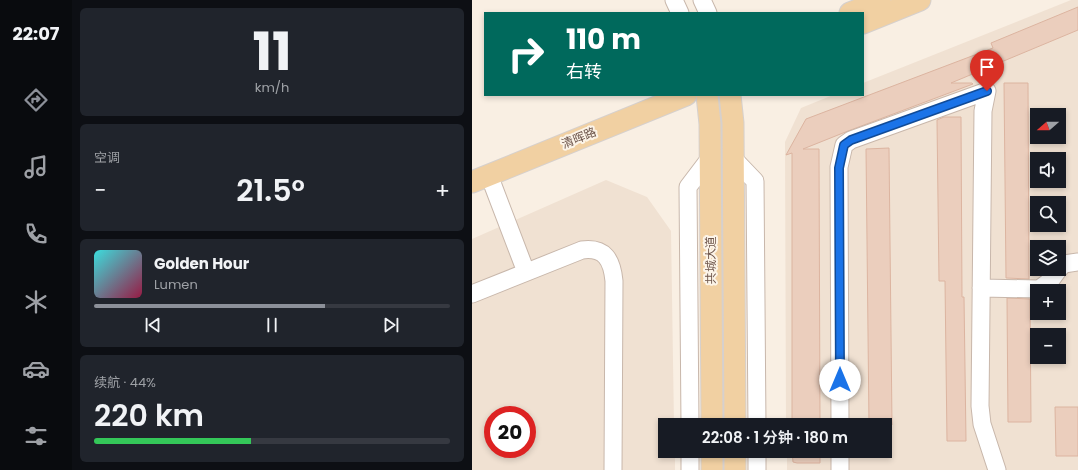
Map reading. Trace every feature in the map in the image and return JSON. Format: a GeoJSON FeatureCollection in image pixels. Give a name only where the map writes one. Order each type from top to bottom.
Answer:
{"type":"FeatureCollection","features":[{"type":"Feature","properties":{"kind":"main road"},"geometry":{"type":"LineString","coordinates":[[852,12],[882,0]]}},
{"type":"Feature","properties":{"kind":"main road"},"geometry":{"type":"LineString","coordinates":[[864,23],[920,0]]}},
{"type":"Feature","properties":{"kind":"main road","name":"清晖路"},"geometry":{"type":"LineString","coordinates":[[478,174],[646,96]]}},
{"type":"Feature","properties":{"kind":"main road","name":"清晖路"},"geometry":{"type":"LineString","coordinates":[[478,174],[683,96]]}},
{"type":"Feature","properties":{"kind":"main road","name":"共城大道"},"geometry":{"type":"LineString","coordinates":[[707,96],[710,124],[712,418]]}},
{"type":"Feature","properties":{"kind":"main road","name":"共城大道"},"geometry":{"type":"LineString","coordinates":[[730,96],[733,123],[735,418]]}},
{"type":"Feature","properties":{"kind":"main road"},"geometry":{"type":"LineString","coordinates":[[712,458],[712,470]]}},
{"type":"Feature","properties":{"kind":"main road"},"geometry":{"type":"LineString","coordinates":[[735,458],[735,470]]}},
{"type":"Feature","properties":{"kind":"street"},"geometry":{"type":"LineString","coordinates":[[674,0],[680,12]]}},
{"type":"Feature","properties":{"kind":"street"},"geometry":{"type":"LineString","coordinates":[[702,0],[708,12]]}},
{"type":"Feature","properties":{"kind":"street"},"geometry":{"type":"LineString","coordinates":[[840,418],[839,168],[844,145],[851,140],[987,91],[983,111],[980,406],[982,424],[997,470]]}},
{"type":"Feature","properties":{"kind":"street"},"geometry":{"type":"LineString","coordinates":[[690,418],[688,187],[710,158]]}},
{"type":"Feature","properties":{"kind":"street"},"geometry":{"type":"LineString","coordinates":[[733,158],[755,181],[757,418]]}},
{"type":"Feature","properties":{"kind":"street"},"geometry":{"type":"LineString","coordinates":[[478,174],[526,272]]}},
{"type":"Feature","properties":{"kind":"street"},"geometry":{"type":"LineString","coordinates":[[472,294],[582,250],[592,249],[609,260],[613,268],[614,281],[613,470]]}},
{"type":"Feature","properties":{"kind":"street"},"geometry":{"type":"LineString","coordinates":[[1066,264],[1078,262]]}},
{"type":"Feature","properties":{"kind":"street"},"geometry":{"type":"LineString","coordinates":[[981,288],[1039,289],[1054,276]]}},
{"type":"Feature","properties":{"kind":"street"},"geometry":{"type":"LineString","coordinates":[[690,458],[690,470]]}},
{"type":"Feature","properties":{"kind":"street"},"geometry":{"type":"LineString","coordinates":[[757,458],[757,470]]}},
{"type":"Feature","properties":{"kind":"street"},"geometry":{"type":"LineString","coordinates":[[840,458],[840,470]]}},
{"type":"Feature","properties":{"kind":"shaded area"},"geometry":{"type":"Polygon","coordinates":[[[1071,0],[1078,0],[1078,470],[787,470],[787,458],[892,458],[892,418],[786,418],[785,142],[801,108],[831,96],[864,96],[864,83],[1071,0]]]}},
{"type":"Feature","properties":{"kind":"shaded area"},"geometry":{"type":"Polygon","coordinates":[[[606,180],[647,197],[671,231],[674,418],[658,418],[658,458],[675,458],[675,470],[472,470],[472,239],[606,180]]]}},
{"type":"Feature","properties":{"kind":"building"},"geometry":{"type":"Polygon","coordinates":[[[1078,7],[1078,30],[951,83],[973,84],[803,149],[819,149],[820,418],[792,418],[792,153],[786,155],[806,119],[993,48],[991,43],[1078,7]]]}},
{"type":"Feature","properties":{"kind":"building"},"geometry":{"type":"Polygon","coordinates":[[[1004,83],[1028,83],[1029,279],[1006,278],[1004,83]]]}},
{"type":"Feature","properties":{"kind":"building"},"geometry":{"type":"Polygon","coordinates":[[[944,117],[961,117],[962,297],[964,297],[966,441],[947,441],[945,281],[939,281],[937,120],[944,117]]]}},
{"type":"Feature","properties":{"kind":"building"},"geometry":{"type":"Polygon","coordinates":[[[889,148],[892,418],[869,418],[866,149],[889,148]]]}},
{"type":"Feature","properties":{"kind":"building"},"geometry":{"type":"Polygon","coordinates":[[[1007,298],[1030,299],[1031,422],[1008,422],[1007,298]]]}},
{"type":"Feature","properties":{"kind":"building"},"geometry":{"type":"Polygon","coordinates":[[[1055,407],[1078,407],[1078,456],[1056,456],[1055,407]]]}},
{"type":"Feature","properties":{"kind":"building"},"geometry":{"type":"Polygon","coordinates":[[[793,458],[820,458],[820,463],[793,462],[793,458]]]}},
{"type":"Feature","properties":{"kind":"route"},"geometry":{"type":"LineString","coordinates":[[840,380],[839,168],[844,145],[851,140],[987,91]]}}]}
